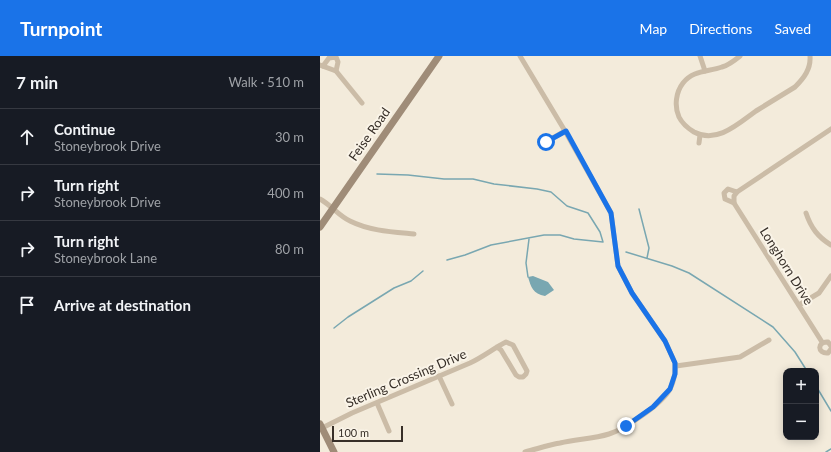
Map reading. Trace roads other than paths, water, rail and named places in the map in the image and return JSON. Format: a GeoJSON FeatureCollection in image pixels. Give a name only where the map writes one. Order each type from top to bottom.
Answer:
{"type":"FeatureCollection","features":[{"type":"Feature","properties":{"kind":"main road","name":"Feise Road"},"geometry":{"type":"LineString","coordinates":[[320,227],[439,56]]}},
{"type":"Feature","properties":{"kind":"main road"},"geometry":{"type":"LineString","coordinates":[[321,426],[334,452]]}},
{"type":"Feature","properties":{"kind":"street"},"geometry":{"type":"LineString","coordinates":[[520,56],[566,131],[611,213],[618,266],[632,293],[665,341],[676,366],[670,389],[653,407],[616,431],[525,452]]}},
{"type":"Feature","properties":{"kind":"street"},"geometry":{"type":"LineString","coordinates":[[700,56],[705,71]]}},
{"type":"Feature","properties":{"kind":"street"},"geometry":{"type":"LineString","coordinates":[[740,56],[728,65],[694,74],[684,81],[679,89],[677,97],[677,110],[680,118],[690,130],[700,135],[716,135],[732,128],[795,87],[808,71],[810,56]]}},
{"type":"Feature","properties":{"kind":"street"},"geometry":{"type":"LineString","coordinates":[[336,71],[338,62],[336,57],[329,58],[322,66],[336,71],[362,103]]}},
{"type":"Feature","properties":{"kind":"street","name":"Longhorn Drive"},"geometry":{"type":"LineString","coordinates":[[822,342],[734,203],[726,200],[723,195],[724,192],[728,190],[737,192],[831,130]]}},
{"type":"Feature","properties":{"kind":"street"},"geometry":{"type":"LineString","coordinates":[[546,142],[566,131]]}},
{"type":"Feature","properties":{"kind":"street"},"geometry":{"type":"LineString","coordinates":[[699,143],[700,135]]}},
{"type":"Feature","properties":{"kind":"street"},"geometry":{"type":"LineString","coordinates":[[734,203],[734,196],[737,192]]}},
{"type":"Feature","properties":{"kind":"street"},"geometry":{"type":"LineString","coordinates":[[320,200],[349,221],[367,227],[392,232],[414,234]]}},
{"type":"Feature","properties":{"kind":"street"},"geometry":{"type":"LineString","coordinates":[[806,213],[814,231],[823,240],[831,245]]}},
{"type":"Feature","properties":{"kind":"street"},"geometry":{"type":"LineString","coordinates":[[799,305],[819,293],[831,276]]}},
{"type":"Feature","properties":{"kind":"street"},"geometry":{"type":"LineString","coordinates":[[676,366],[740,357],[769,340]]}},
{"type":"Feature","properties":{"kind":"street"},"geometry":{"type":"LineString","coordinates":[[506,342],[513,344],[527,370],[523,377],[516,375],[497,346],[506,342]]}},
{"type":"Feature","properties":{"kind":"street","name":"Longhorn Drive"},"geometry":{"type":"LineString","coordinates":[[822,342],[828,342],[831,347],[828,353],[822,352],[819,347],[822,342]]}},
{"type":"Feature","properties":{"kind":"street","name":"Sterling Crossing Drive"},"geometry":{"type":"LineString","coordinates":[[321,426],[482,357],[497,346]]}},
{"type":"Feature","properties":{"kind":"street"},"geometry":{"type":"LineString","coordinates":[[439,376],[452,404]]}},
{"type":"Feature","properties":{"kind":"street"},"geometry":{"type":"LineString","coordinates":[[377,403],[389,431]]}},
{"type":"Feature","properties":{"kind":"water"},"geometry":{"type":"Polygon","coordinates":[[[533,276],[548,282],[554,290],[545,296],[535,292],[528,277],[533,276]]]}},
{"type":"Feature","properties":{"kind":"waterway"},"geometry":{"type":"LineString","coordinates":[[377,174],[408,175],[444,179],[473,179],[494,184],[551,192],[567,206],[588,213],[600,232],[603,242],[574,239],[560,235],[544,235],[491,245],[447,260]]}},
{"type":"Feature","properties":{"kind":"waterway"},"geometry":{"type":"LineString","coordinates":[[639,209],[649,248],[647,258]]}},
{"type":"Feature","properties":{"kind":"waterway"},"geometry":{"type":"LineString","coordinates":[[528,277],[526,263],[529,239]]}},
{"type":"Feature","properties":{"kind":"waterway"},"geometry":{"type":"LineString","coordinates":[[626,252],[672,266],[689,273],[773,327],[795,352],[805,368]]}},
{"type":"Feature","properties":{"kind":"waterway"},"geometry":{"type":"LineString","coordinates":[[334,328],[348,317],[394,288],[411,281],[423,271]]}},
{"type":"Feature","properties":{"kind":"waterway"},"geometry":{"type":"LineString","coordinates":[[819,391],[831,411]]}},
{"type":"Feature","properties":{"kind":"waterway"},"geometry":{"type":"LineString","coordinates":[[826,452],[831,449]]}}]}
